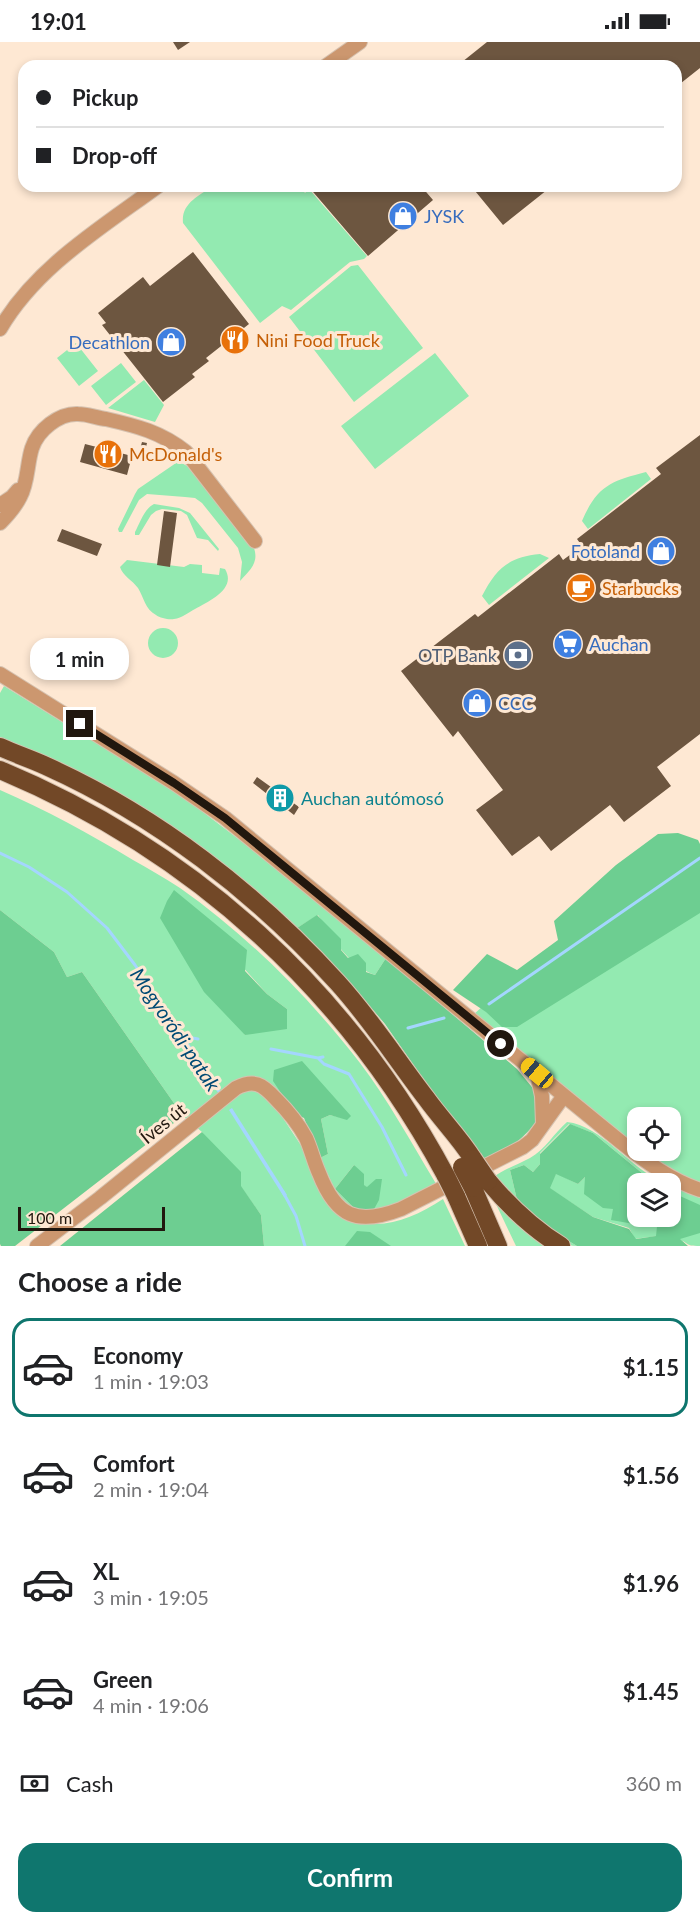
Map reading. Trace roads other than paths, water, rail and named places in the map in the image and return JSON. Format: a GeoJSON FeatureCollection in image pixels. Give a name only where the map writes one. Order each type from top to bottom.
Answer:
{"type":"FeatureCollection","features":[{"type":"Feature","properties":{"kind":"highway"},"geometry":{"type":"LineString","coordinates":[[0,747],[46,766],[158,828],[216,870],[292,935],[338,982],[376,1028],[425,1097],[480,1184],[498,1246]]}},
{"type":"Feature","properties":{"kind":"highway"},"geometry":{"type":"LineString","coordinates":[[0,770],[77,805],[150,848],[208,890],[256,930],[324,999],[371,1057],[418,1127],[446,1176],[478,1246]]}},
{"type":"Feature","properties":{"kind":"highway"},"geometry":{"type":"LineString","coordinates":[[480,1184],[500,1196],[526,1221],[561,1246]]}},
{"type":"Feature","properties":{"kind":"street"},"geometry":{"type":"LineString","coordinates":[[334,60],[360,42]]}},
{"type":"Feature","properties":{"kind":"street"},"geometry":{"type":"LineString","coordinates":[[0,330],[18,303],[46,272],[82,241],[150,192]]}},
{"type":"Feature","properties":{"kind":"street"},"geometry":{"type":"LineString","coordinates":[[0,523],[22,496],[32,448],[40,434],[56,419],[77,414],[154,432],[172,441],[186,452],[255,541]]}},
{"type":"Feature","properties":{"kind":"street"},"geometry":{"type":"LineString","coordinates":[[0,505],[12,497],[25,481]]}},
{"type":"Feature","properties":{"kind":"street"},"geometry":{"type":"LineString","coordinates":[[0,674],[174,783],[225,818],[644,1161],[687,1186],[700,1190]]}},
{"type":"Feature","properties":{"kind":"street"},"geometry":{"type":"LineString","coordinates":[[537,1073],[542,1096],[543,1124]]}},
{"type":"Feature","properties":{"kind":"street","name":"Íves út"},"geometry":{"type":"LineString","coordinates":[[37,1246],[236,1088],[247,1083],[255,1083],[270,1092],[283,1106],[306,1139],[328,1195],[342,1209],[353,1215],[373,1218],[434,1192],[523,1147],[532,1140],[543,1124]]}},
{"type":"Feature","properties":{"kind":"street"},"geometry":{"type":"LineString","coordinates":[[543,1124],[563,1097]]}},
{"type":"Feature","properties":{"kind":"water"},"geometry":{"type":"Polygon","coordinates":[[[232,1108],[287,1195],[284,1197],[229,1110],[232,1108]]]}},
{"type":"Feature","properties":{"kind":"waterway","name":"Mogyoródi-patak"},"geometry":{"type":"LineString","coordinates":[[0,853],[29,867],[67,892],[107,928],[135,965],[222,1096]]}},
{"type":"Feature","properties":{"kind":"waterway"},"geometry":{"type":"LineString","coordinates":[[489,1004],[700,858]]}},
{"type":"Feature","properties":{"kind":"waterway"},"geometry":{"type":"LineString","coordinates":[[408,1028],[444,1018]]}},
{"type":"Feature","properties":{"kind":"waterway"},"geometry":{"type":"LineString","coordinates":[[182,1036],[198,1039]]}},
{"type":"Feature","properties":{"kind":"waterway"},"geometry":{"type":"LineString","coordinates":[[271,1049],[323,1057]]}},
{"type":"Feature","properties":{"kind":"waterway"},"geometry":{"type":"LineString","coordinates":[[318,1058],[324,1064],[349,1074],[382,1127],[406,1175]]}},
{"type":"Feature","properties":{"kind":"waterway","name":"Mogyoródi-patak"},"geometry":{"type":"LineString","coordinates":[[283,1192],[296,1216],[305,1246]]}},
{"type":"Feature","properties":{"kind":"place","name":"JYSK"},"geometry":{"type":"Point","coordinates":[403,216]}},
{"type":"Feature","properties":{"kind":"place","name":"Nini Food Truck"},"geometry":{"type":"Point","coordinates":[235,340]}},
{"type":"Feature","properties":{"kind":"place","name":"Decathlon"},"geometry":{"type":"Point","coordinates":[171,342]}},
{"type":"Feature","properties":{"kind":"place","name":"McDonald's"},"geometry":{"type":"Point","coordinates":[108,454]}},
{"type":"Feature","properties":{"kind":"place","name":"Fotoland"},"geometry":{"type":"Point","coordinates":[661,551]}},
{"type":"Feature","properties":{"kind":"place","name":"Starbucks"},"geometry":{"type":"Point","coordinates":[581,588]}},
{"type":"Feature","properties":{"kind":"place","name":"Auchan"},"geometry":{"type":"Point","coordinates":[568,644]}},
{"type":"Feature","properties":{"kind":"place","name":"OTP Bank"},"geometry":{"type":"Point","coordinates":[518,655]}},
{"type":"Feature","properties":{"kind":"place","name":"CCC"},"geometry":{"type":"Point","coordinates":[477,703]}},
{"type":"Feature","properties":{"kind":"place","name":"Auchan autómosó"},"geometry":{"type":"Point","coordinates":[280,798]}}]}
